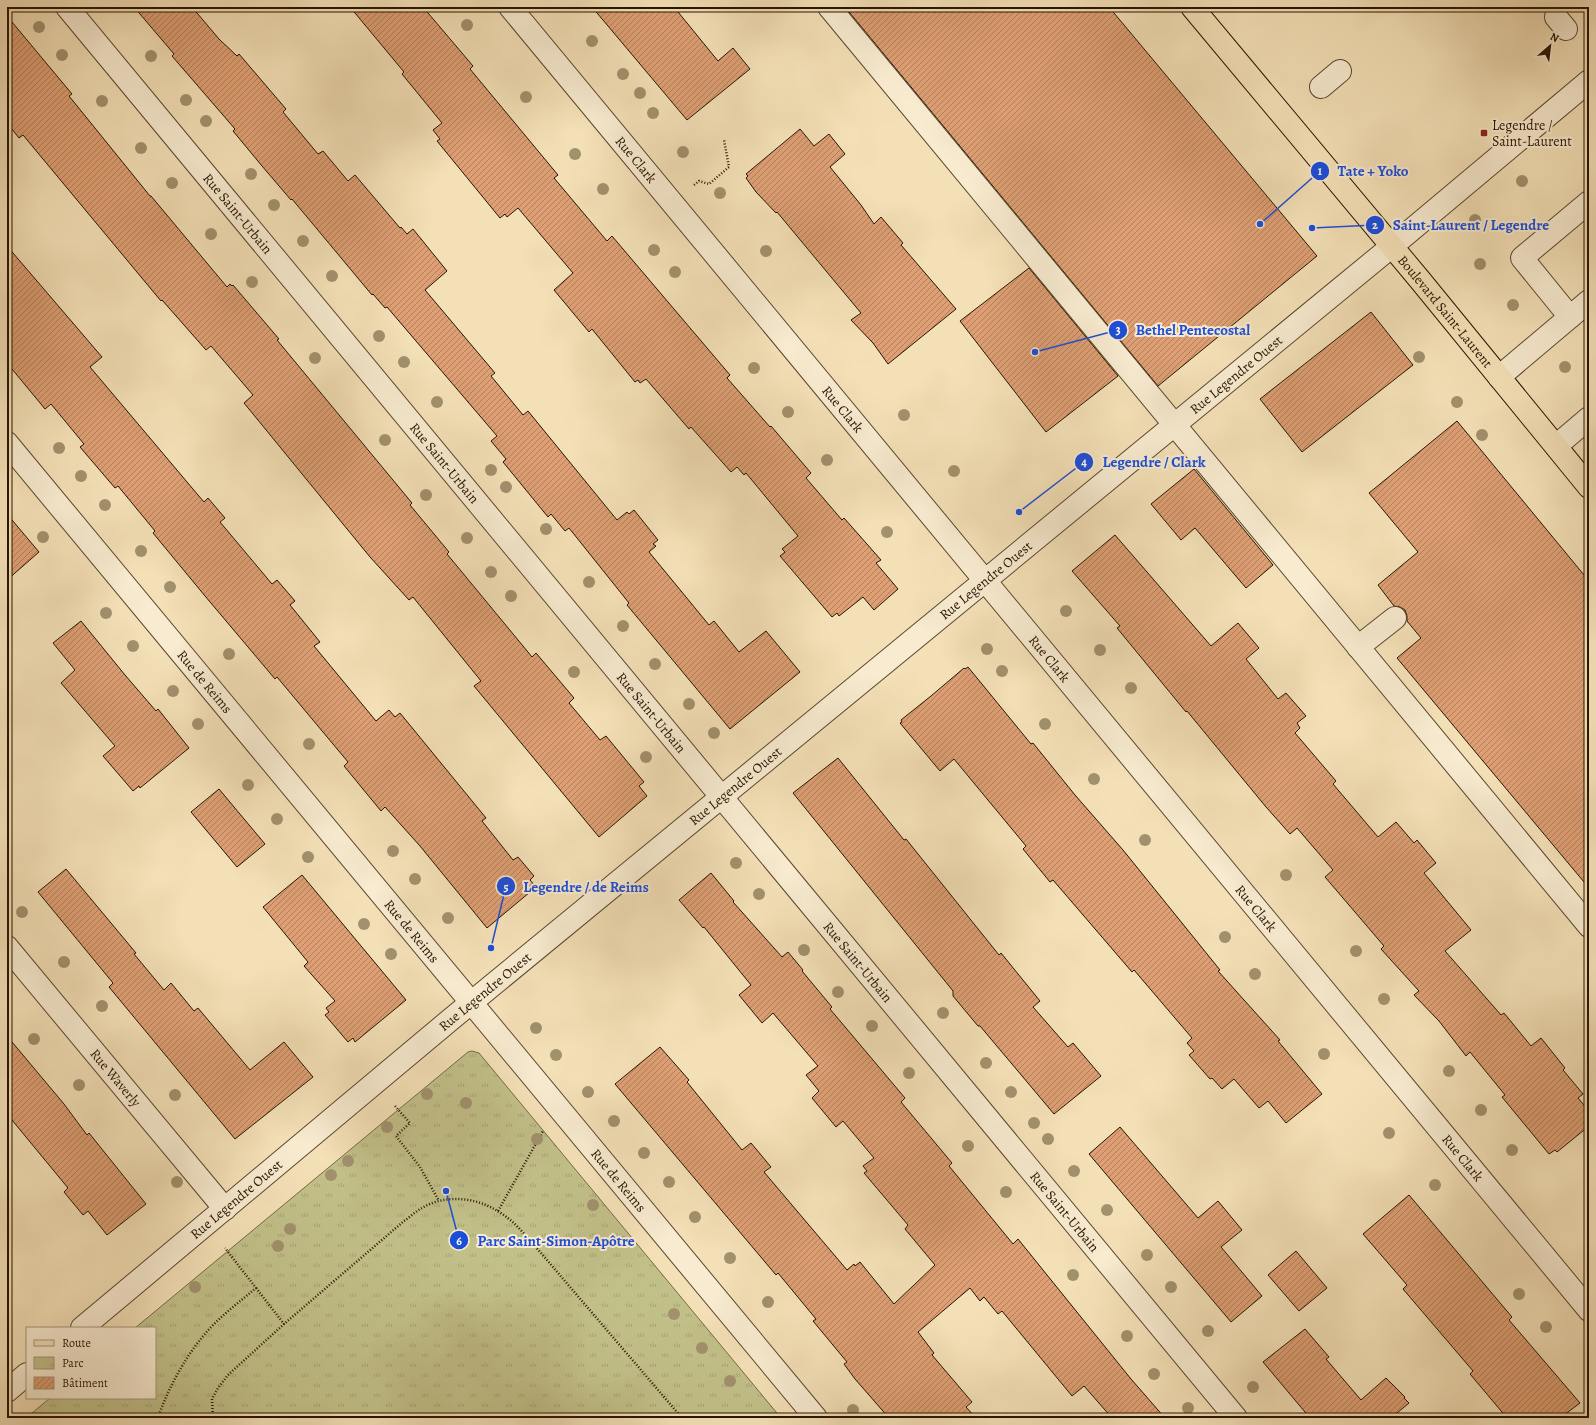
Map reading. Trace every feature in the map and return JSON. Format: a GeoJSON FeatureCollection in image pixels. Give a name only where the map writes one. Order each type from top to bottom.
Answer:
{"type":"FeatureCollection","features":[{"type":"Feature","properties":{"kind":"main road","name":"Boulevard Saint-Laurent"},"geometry":{"type":"LineString","coordinates":[[1192,7],[1589,487]]}},
{"type":"Feature","properties":{"kind":"street","name":"Rue Saint-Urbain"},"geometry":{"type":"LineString","coordinates":[[67,7],[1236,1418]]}},
{"type":"Feature","properties":{"kind":"street","name":"Rue Clark"},"geometry":{"type":"LineString","coordinates":[[510,7],[932,519],[985,580],[1589,1310]]}},
{"type":"Feature","properties":{"kind":"street"},"geometry":{"type":"LineString","coordinates":[[829,7],[1067,294],[1173,425],[1589,926]]}},
{"type":"Feature","properties":{"kind":"street"},"geometry":{"type":"LineString","coordinates":[[1321,87],[1340,71]]}},
{"type":"Feature","properties":{"kind":"street","name":"Rue Legendre Ouest"},"geometry":{"type":"LineString","coordinates":[[83,1327],[472,1002],[1391,247],[1589,81]]}},
{"type":"Feature","properties":{"kind":"street"},"geometry":{"type":"LineString","coordinates":[[1570,317],[1522,258],[1589,202]]}},
{"type":"Feature","properties":{"kind":"street"},"geometry":{"type":"LineString","coordinates":[[1499,377],[1589,301]]}},
{"type":"Feature","properties":{"kind":"street"},"geometry":{"type":"LineString","coordinates":[[1556,446],[1589,418]]}},
{"type":"Feature","properties":{"kind":"street","name":"Rue de Reims"},"geometry":{"type":"LineString","coordinates":[[7,443],[816,1418]]}},
{"type":"Feature","properties":{"kind":"street"},"geometry":{"type":"LineString","coordinates":[[1358,647],[1394,618]]}},
{"type":"Feature","properties":{"kind":"street","name":"Rue Waverly"},"geometry":{"type":"LineString","coordinates":[[7,947],[225,1209]]}},
{"type":"Feature","properties":{"kind":"street"},"geometry":{"type":"LineString","coordinates":[[7,1391],[26,1375]]}},
{"type":"Feature","properties":{"kind":"path"},"geometry":{"type":"LineString","coordinates":[[694,185],[699,181],[709,184],[729,167],[724,140]]}},
{"type":"Feature","properties":{"kind":"path"},"geometry":{"type":"LineString","coordinates":[[395,1106],[410,1123],[396,1136],[420,1167],[439,1201]]}},
{"type":"Feature","properties":{"kind":"path"},"geometry":{"type":"LineString","coordinates":[[498,1211],[546,1128]]}},
{"type":"Feature","properties":{"kind":"path"},"geometry":{"type":"LineString","coordinates":[[213,1418],[212,1399],[218,1388],[228,1375],[284,1324],[404,1221],[422,1208],[439,1201],[456,1198],[468,1200],[498,1211],[512,1221],[682,1418]]}},
{"type":"Feature","properties":{"kind":"path"},"geometry":{"type":"LineString","coordinates":[[225,1248],[284,1324]]}},
{"type":"Feature","properties":{"kind":"path"},"geometry":{"type":"LineString","coordinates":[[158,1418],[166,1398],[183,1366],[200,1340],[219,1319],[256,1288]]}},
{"type":"Feature","properties":{"kind":"green space"},"geometry":{"type":"Polygon","coordinates":[[[472,1051],[479,1053],[781,1418],[26,1418],[49,1399],[156,1399],[156,1327],[136,1327],[468,1052],[472,1051]]]}},
{"type":"Feature","properties":{"kind":"building"},"geometry":{"type":"Polygon","coordinates":[[[134,7],[192,7],[219,39],[237,56],[239,54],[286,109],[283,112],[318,154],[323,151],[348,181],[355,175],[400,228],[401,227],[407,234],[413,229],[447,271],[425,290],[495,373],[491,376],[523,415],[528,411],[617,520],[627,512],[629,514],[634,510],[658,540],[653,544],[656,546],[649,552],[709,625],[714,621],[739,652],[766,631],[800,672],[730,729],[627,605],[629,603],[569,528],[565,531],[551,514],[548,517],[503,462],[506,459],[491,441],[497,436],[387,307],[385,308],[373,294],[372,295],[292,199],[291,200],[262,166],[233,131],[235,129],[172,56],[174,54],[134,7]]]}},
{"type":"Feature","properties":{"kind":"building"},"geometry":{"type":"Polygon","coordinates":[[[350,7],[423,7],[473,66],[470,69],[558,175],[554,178],[607,241],[612,236],[730,375],[727,378],[811,473],[806,478],[842,520],[844,518],[881,560],[876,563],[898,589],[874,610],[863,597],[839,616],[837,613],[832,617],[780,556],[785,552],[782,549],[798,536],[746,473],[744,475],[737,467],[731,472],[691,427],[689,429],[646,379],[640,383],[638,380],[635,382],[592,329],[589,332],[554,290],[573,273],[518,208],[507,217],[505,214],[500,218],[437,141],[440,139],[433,130],[442,123],[402,74],[404,72],[350,7]]]}},
{"type":"Feature","properties":{"kind":"building"},"geometry":{"type":"Polygon","coordinates":[[[592,7],[674,7],[718,61],[733,48],[750,69],[687,120],[592,7]]]}},
{"type":"Feature","properties":{"kind":"building"},"geometry":{"type":"Polygon","coordinates":[[[845,7],[1109,7],[1317,256],[1158,386],[845,7]]]}},
{"type":"Feature","properties":{"kind":"building"},"geometry":{"type":"Polygon","coordinates":[[[7,16],[72,94],[69,96],[150,196],[227,287],[230,284],[232,286],[233,285],[279,339],[277,340],[412,503],[410,505],[449,552],[447,554],[532,657],[536,653],[574,698],[569,703],[600,740],[606,736],[644,782],[639,786],[647,796],[599,837],[474,686],[481,681],[413,597],[409,600],[370,557],[244,403],[253,395],[211,346],[206,350],[162,300],[161,301],[23,135],[19,138],[7,123],[7,16]]]}},
{"type":"Feature","properties":{"kind":"building"},"geometry":{"type":"Polygon","coordinates":[[[800,129],[814,146],[829,134],[845,154],[830,167],[861,205],[874,224],[881,217],[903,243],[901,245],[956,309],[888,364],[873,343],[851,320],[861,313],[777,212],[776,213],[756,192],[746,178],[748,176],[746,174],[800,129]]]}},
{"type":"Feature","properties":{"kind":"building"},"geometry":{"type":"Polygon","coordinates":[[[7,246],[102,357],[90,367],[204,502],[208,498],[225,518],[220,522],[272,584],[277,580],[295,601],[290,605],[320,642],[314,646],[376,721],[389,710],[395,717],[400,713],[486,818],[482,821],[513,860],[518,857],[534,876],[530,880],[536,887],[487,928],[420,846],[385,807],[381,811],[344,766],[348,762],[277,677],[275,679],[205,596],[153,533],[155,531],[118,486],[115,488],[80,447],[84,444],[51,404],[45,409],[7,363],[7,246]]]}},
{"type":"Feature","properties":{"kind":"building"},"geometry":{"type":"Polygon","coordinates":[[[1029,268],[1118,376],[1046,432],[960,321],[1029,268]]]}},
{"type":"Feature","properties":{"kind":"building"},"geometry":{"type":"Polygon","coordinates":[[[1371,312],[1413,365],[1302,452],[1260,399],[1371,312]]]}},
{"type":"Feature","properties":{"kind":"building"},"geometry":{"type":"Polygon","coordinates":[[[1457,421],[1589,581],[1589,888],[1397,658],[1421,638],[1407,621],[1405,610],[1394,606],[1378,585],[1418,552],[1369,493],[1457,421]]]}},
{"type":"Feature","properties":{"kind":"building"},"geometry":{"type":"Polygon","coordinates":[[[1194,469],[1273,565],[1246,588],[1195,528],[1181,540],[1151,504],[1194,469]]]}},
{"type":"Feature","properties":{"kind":"building"},"geometry":{"type":"Polygon","coordinates":[[[7,514],[39,552],[7,580],[7,514]]]}},
{"type":"Feature","properties":{"kind":"building"},"geometry":{"type":"Polygon","coordinates":[[[1115,535],[1211,646],[1238,623],[1259,648],[1246,659],[1278,699],[1286,693],[1306,716],[1297,723],[1300,728],[1295,733],[1336,781],[1333,784],[1378,837],[1396,822],[1414,843],[1417,840],[1436,863],[1424,873],[1471,930],[1445,951],[1501,1015],[1504,1013],[1531,1046],[1541,1038],[1565,1068],[1563,1070],[1583,1094],[1578,1098],[1589,1111],[1589,1126],[1557,1152],[1555,1150],[1549,1154],[1502,1097],[1505,1095],[1470,1052],[1466,1056],[1439,1021],[1414,995],[1419,991],[1381,949],[1384,946],[1325,877],[1333,870],[1297,828],[1290,834],[1266,807],[1117,628],[1120,626],[1072,571],[1115,535]]]}},
{"type":"Feature","properties":{"kind":"building"},"geometry":{"type":"Polygon","coordinates":[[[81,621],[156,711],[158,709],[189,748],[140,788],[139,786],[133,791],[103,756],[115,746],[61,683],[75,670],[53,643],[81,621]]]}},
{"type":"Feature","properties":{"kind":"building"},"geometry":{"type":"Polygon","coordinates":[[[968,667],[1031,744],[1033,743],[1075,795],[1123,850],[1220,970],[1218,971],[1280,1040],[1278,1041],[1322,1094],[1286,1123],[1268,1101],[1259,1108],[1234,1079],[1222,1089],[1212,1078],[1210,1079],[1189,1055],[1194,1051],[1187,1043],[1192,1038],[1134,970],[1132,972],[1053,880],[1050,882],[1023,849],[1026,846],[954,759],[940,771],[900,723],[902,722],[901,720],[964,668],[965,669],[968,667]]]}},
{"type":"Feature","properties":{"kind":"building"},"geometry":{"type":"Polygon","coordinates":[[[838,758],[904,840],[906,839],[999,955],[1001,953],[1040,1001],[1033,1007],[1068,1047],[1073,1043],[1101,1076],[1054,1114],[953,996],[953,991],[793,793],[838,758]]]}},
{"type":"Feature","properties":{"kind":"building"},"geometry":{"type":"Polygon","coordinates":[[[219,789],[265,844],[237,867],[191,812],[219,789]]]}},
{"type":"Feature","properties":{"kind":"building"},"geometry":{"type":"Polygon","coordinates":[[[66,869],[136,953],[134,954],[164,990],[171,983],[194,1011],[198,1008],[250,1070],[284,1042],[313,1077],[235,1139],[109,987],[113,983],[38,892],[66,869]]]}},
{"type":"Feature","properties":{"kind":"building"},"geometry":{"type":"Polygon","coordinates":[[[711,873],[734,901],[733,902],[782,957],[788,952],[803,970],[802,971],[832,1007],[830,1009],[905,1098],[901,1102],[952,1163],[949,1166],[1013,1244],[1018,1239],[1131,1379],[1165,1418],[1112,1418],[1084,1386],[1072,1396],[1002,1311],[998,1314],[984,1297],[980,1301],[970,1288],[918,1332],[934,1353],[932,1355],[972,1402],[966,1407],[976,1418],[889,1418],[855,1379],[844,1364],[847,1362],[813,1321],[816,1319],[778,1273],[776,1275],[615,1084],[660,1047],[689,1080],[687,1082],[742,1150],[751,1143],[771,1167],[764,1172],[847,1270],[854,1264],[855,1266],[860,1262],[894,1304],[935,1265],[905,1229],[908,1225],[864,1173],[867,1171],[863,1166],[874,1158],[843,1121],[836,1127],[812,1098],[819,1091],[806,1075],[818,1066],[773,1013],[762,1023],[739,995],[751,985],[704,927],[703,928],[679,900],[711,873]]]}},
{"type":"Feature","properties":{"kind":"building"},"geometry":{"type":"Polygon","coordinates":[[[302,875],[406,1000],[355,1042],[353,1038],[348,1042],[325,1015],[329,1012],[326,1008],[335,1001],[304,966],[308,962],[263,907],[302,875]]]}},
{"type":"Feature","properties":{"kind":"building"},"geometry":{"type":"Polygon","coordinates":[[[7,1036],[64,1104],[87,1135],[89,1133],[146,1204],[107,1235],[88,1211],[83,1215],[64,1192],[68,1188],[7,1114],[7,1036]]]}},
{"type":"Feature","properties":{"kind":"building"},"geometry":{"type":"Polygon","coordinates":[[[1120,1127],[1198,1218],[1218,1201],[1242,1230],[1221,1247],[1262,1296],[1231,1322],[1089,1154],[1120,1127]]]}},
{"type":"Feature","properties":{"kind":"building"},"geometry":{"type":"Polygon","coordinates":[[[1409,1195],[1512,1317],[1509,1320],[1580,1403],[1560,1418],[1507,1418],[1470,1374],[1473,1371],[1403,1289],[1407,1285],[1363,1234],[1409,1195]]]}},
{"type":"Feature","properties":{"kind":"building"},"geometry":{"type":"Polygon","coordinates":[[[1296,1251],[1327,1288],[1299,1311],[1268,1275],[1296,1251]]]}},
{"type":"Feature","properties":{"kind":"building"},"geometry":{"type":"Polygon","coordinates":[[[1305,1329],[1329,1357],[1326,1359],[1361,1400],[1386,1378],[1409,1403],[1391,1418],[1310,1418],[1263,1362],[1305,1329]]]}},
{"type":"Feature","properties":{"kind":"place","name":"Legendre / Saint-Laurent"},"geometry":{"type":"Point","coordinates":[1484,133]}},
{"type":"Feature","properties":{"kind":"place","name":"Tate + Yoko"},"geometry":{"type":"Point","coordinates":[1260,224]}},
{"type":"Feature","properties":{"kind":"place","name":"Saint-Laurent / Legendre"},"geometry":{"type":"Point","coordinates":[1312,228]}},
{"type":"Feature","properties":{"kind":"place","name":"Bethel Pentecostal"},"geometry":{"type":"Point","coordinates":[1035,352]}},
{"type":"Feature","properties":{"kind":"place","name":"Legendre / Clark"},"geometry":{"type":"Point","coordinates":[1019,512]}},
{"type":"Feature","properties":{"kind":"place","name":"Legendre / de Reims"},"geometry":{"type":"Point","coordinates":[491,948]}},
{"type":"Feature","properties":{"kind":"place","name":"Parc Saint-Simon-Apôtre"},"geometry":{"type":"Point","coordinates":[446,1191]}}]}
